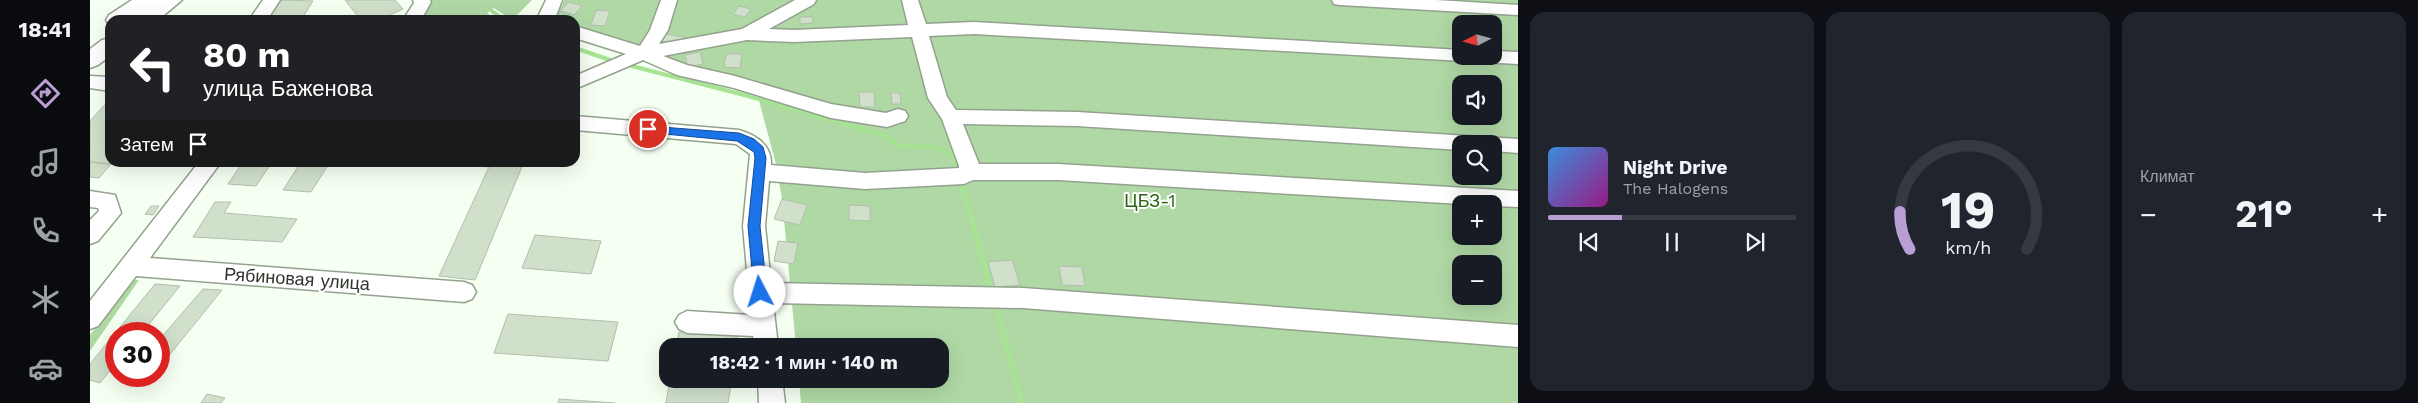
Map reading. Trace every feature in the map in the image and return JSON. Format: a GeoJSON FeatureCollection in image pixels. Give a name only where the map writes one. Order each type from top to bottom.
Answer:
{"type":"FeatureCollection","features":[{"type":"Feature","properties":{"kind":"main road"},"geometry":{"type":"LineString","coordinates":[[139,15],[150,9]]}},
{"type":"Feature","properties":{"kind":"main road"},"geometry":{"type":"LineString","coordinates":[[90,39],[105,28]]}},
{"type":"Feature","properties":{"kind":"main road"},"geometry":{"type":"LineString","coordinates":[[90,60],[105,49]]}},
{"type":"Feature","properties":{"kind":"street"},"geometry":{"type":"LineString","coordinates":[[262,15],[272,0]]}},
{"type":"Feature","properties":{"kind":"street"},"geometry":{"type":"LineString","coordinates":[[415,15],[422,2],[421,0]]}},
{"type":"Feature","properties":{"kind":"street"},"geometry":{"type":"LineString","coordinates":[[548,15],[554,0]]}},
{"type":"Feature","properties":{"kind":"street"},"geometry":{"type":"LineString","coordinates":[[644,53],[659,30],[669,0]]}},
{"type":"Feature","properties":{"kind":"street"},"geometry":{"type":"LineString","coordinates":[[747,34],[808,0]]}},
{"type":"Feature","properties":{"kind":"street"},"geometry":{"type":"LineString","coordinates":[[910,0],[938,98],[951,117],[969,166],[969,172]]}},
{"type":"Feature","properties":{"kind":"street"},"geometry":{"type":"LineString","coordinates":[[1340,0],[1518,10]]}},
{"type":"Feature","properties":{"kind":"street"},"geometry":{"type":"LineString","coordinates":[[580,80],[644,53],[747,34],[794,36],[974,28],[1452,55]]}},
{"type":"Feature","properties":{"kind":"street"},"geometry":{"type":"LineString","coordinates":[[580,34],[644,53],[666,65],[684,71],[735,82],[831,111],[886,120],[898,116]]}},
{"type":"Feature","properties":{"kind":"street"},"geometry":{"type":"LineString","coordinates":[[1502,57],[1518,58]]}},
{"type":"Feature","properties":{"kind":"street"},"geometry":{"type":"LineString","coordinates":[[90,82],[105,84]]}},
{"type":"Feature","properties":{"kind":"street"},"geometry":{"type":"LineString","coordinates":[[951,117],[1076,119],[1452,142]]}},
{"type":"Feature","properties":{"kind":"street"},"geometry":{"type":"LineString","coordinates":[[580,124],[739,137],[750,142],[759,150],[761,158],[758,172],[754,226],[765,336],[687,322]]}},
{"type":"Feature","properties":{"kind":"street"},"geometry":{"type":"LineString","coordinates":[[1502,145],[1518,146]]}},
{"type":"Feature","properties":{"kind":"street"},"geometry":{"type":"LineString","coordinates":[[90,319],[207,167]]}},
{"type":"Feature","properties":{"kind":"street"},"geometry":{"type":"LineString","coordinates":[[758,172],[865,181],[964,176],[969,172],[1058,172],[1518,199]]}},
{"type":"Feature","properties":{"kind":"street"},"geometry":{"type":"LineString","coordinates":[[90,199],[108,201],[110,213],[90,235]]}},
{"type":"Feature","properties":{"kind":"street","name":"Рябиновая улица"},"geometry":{"type":"LineString","coordinates":[[130,266],[464,292]]}},
{"type":"Feature","properties":{"kind":"street"},"geometry":{"type":"LineString","coordinates":[[760,292],[1023,298],[1518,336]]}},
{"type":"Feature","properties":{"kind":"street"},"geometry":{"type":"LineString","coordinates":[[771,388],[772,403]]}},
{"type":"Feature","properties":{"kind":"green space"},"geometry":{"type":"Polygon","coordinates":[[[432,0],[532,0],[517,15],[504,15],[494,8],[487,13],[490,15],[419,15],[432,0]]]}},
{"type":"Feature","properties":{"kind":"green space","name":"ЦБЗ-1"},"geometry":{"type":"Polygon","coordinates":[[[564,0],[1518,0],[1518,403],[801,403],[800,388],[949,388],[949,338],[795,338],[782,199],[777,168],[757,93],[580,28],[580,15],[558,15],[564,0]]]}},
{"type":"Feature","properties":{"kind":"green space"},"geometry":{"type":"Polygon","coordinates":[[[133,280],[139,280],[110,322],[105,322],[105,329],[90,351],[90,335],[133,280]]]}},
{"type":"Feature","properties":{"kind":"building"},"geometry":{"type":"Polygon","coordinates":[[[280,0],[313,1],[304,15],[270,15],[280,0]]]}},
{"type":"Feature","properties":{"kind":"building"},"geometry":{"type":"Polygon","coordinates":[[[345,0],[395,0],[403,9],[390,15],[357,15],[345,0]]]}},
{"type":"Feature","properties":{"kind":"building"},"geometry":{"type":"Polygon","coordinates":[[[569,2],[582,6],[574,15],[560,11],[569,2]]]}},
{"type":"Feature","properties":{"kind":"building"},"geometry":{"type":"Polygon","coordinates":[[[739,6],[751,9],[745,17],[733,14],[739,6]]]}},
{"type":"Feature","properties":{"kind":"building"},"geometry":{"type":"Polygon","coordinates":[[[596,10],[610,11],[605,26],[591,25],[596,10]]]}},
{"type":"Feature","properties":{"kind":"building"},"geometry":{"type":"Polygon","coordinates":[[[800,17],[812,17],[813,23],[800,24],[800,17]]]}},
{"type":"Feature","properties":{"kind":"building"},"geometry":{"type":"Polygon","coordinates":[[[666,34],[689,38],[686,45],[662,41],[666,34]]]}},
{"type":"Feature","properties":{"kind":"building"},"geometry":{"type":"Polygon","coordinates":[[[700,52],[703,64],[688,67],[685,55],[700,52]]]}},
{"type":"Feature","properties":{"kind":"building"},"geometry":{"type":"Polygon","coordinates":[[[726,54],[742,54],[740,68],[724,67],[726,54]]]}},
{"type":"Feature","properties":{"kind":"building"},"geometry":{"type":"Polygon","coordinates":[[[859,92],[874,92],[875,107],[860,107],[859,92]]]}},
{"type":"Feature","properties":{"kind":"building"},"geometry":{"type":"Polygon","coordinates":[[[891,93],[900,93],[901,104],[892,104],[891,93]]]}},
{"type":"Feature","properties":{"kind":"building"},"geometry":{"type":"Polygon","coordinates":[[[105,104],[105,163],[90,162],[90,121],[105,104]]]}},
{"type":"Feature","properties":{"kind":"building"},"geometry":{"type":"Polygon","coordinates":[[[90,162],[105,163],[105,167],[108,167],[99,178],[90,177],[90,162]]]}},
{"type":"Feature","properties":{"kind":"building"},"geometry":{"type":"Polygon","coordinates":[[[240,167],[269,167],[256,186],[228,184],[240,167]]]}},
{"type":"Feature","properties":{"kind":"building"},"geometry":{"type":"Polygon","coordinates":[[[298,167],[327,167],[311,192],[283,190],[298,167]]]}},
{"type":"Feature","properties":{"kind":"building"},"geometry":{"type":"Polygon","coordinates":[[[489,167],[522,167],[475,280],[439,276],[489,167]]]}},
{"type":"Feature","properties":{"kind":"building"},"geometry":{"type":"Polygon","coordinates":[[[782,199],[807,205],[800,225],[774,219],[782,199]]]}},
{"type":"Feature","properties":{"kind":"building"},"geometry":{"type":"Polygon","coordinates":[[[215,202],[231,202],[224,213],[297,219],[282,242],[193,237],[215,202]]]}},
{"type":"Feature","properties":{"kind":"building"},"geometry":{"type":"Polygon","coordinates":[[[849,205],[870,206],[870,221],[849,220],[849,205]]]}},
{"type":"Feature","properties":{"kind":"building"},"geometry":{"type":"Polygon","coordinates":[[[151,206],[159,206],[153,215],[145,214],[151,206]]]}},
{"type":"Feature","properties":{"kind":"building"},"geometry":{"type":"Polygon","coordinates":[[[535,235],[601,241],[591,274],[522,268],[535,235]]]}},
{"type":"Feature","properties":{"kind":"building"},"geometry":{"type":"Polygon","coordinates":[[[778,241],[798,243],[794,264],[774,261],[778,241]]]}},
{"type":"Feature","properties":{"kind":"building"},"geometry":{"type":"Polygon","coordinates":[[[1012,260],[1020,285],[995,287],[988,262],[1012,260]]]}},
{"type":"Feature","properties":{"kind":"building"},"geometry":{"type":"Polygon","coordinates":[[[1059,266],[1082,267],[1085,286],[1062,285],[1059,266]]]}},
{"type":"Feature","properties":{"kind":"building"},"geometry":{"type":"Polygon","coordinates":[[[155,284],[180,286],[151,322],[124,322],[155,284]]]}},
{"type":"Feature","properties":{"kind":"building"},"geometry":{"type":"Polygon","coordinates":[[[203,289],[222,290],[170,354],[170,327],[203,289]]]}},
{"type":"Feature","properties":{"kind":"building"},"geometry":{"type":"Polygon","coordinates":[[[508,314],[618,322],[608,361],[494,353],[508,314]]]}},
{"type":"Feature","properties":{"kind":"building"},"geometry":{"type":"Polygon","coordinates":[[[679,332],[738,336],[738,338],[678,338],[679,332]]]}},
{"type":"Feature","properties":{"kind":"building"},"geometry":{"type":"Polygon","coordinates":[[[105,346],[105,377],[100,383],[90,380],[90,364],[105,346]]]}},
{"type":"Feature","properties":{"kind":"building"},"geometry":{"type":"Polygon","coordinates":[[[668,388],[730,388],[728,403],[666,403],[668,388]]]}},
{"type":"Feature","properties":{"kind":"building"},"geometry":{"type":"Polygon","coordinates":[[[207,394],[225,398],[221,403],[201,403],[207,394]]]}},
{"type":"Feature","properties":{"kind":"building"},"geometry":{"type":"Polygon","coordinates":[[[559,399],[615,403],[558,403],[559,399]]]}},
{"type":"Feature","properties":{"kind":"waterway"},"geometry":{"type":"LineString","coordinates":[[492,11],[497,15]]}},
{"type":"Feature","properties":{"kind":"waterway"},"geometry":{"type":"LineString","coordinates":[[580,50],[616,62]]}},
{"type":"Feature","properties":{"kind":"waterway"},"geometry":{"type":"LineString","coordinates":[[624,64],[748,96],[885,136],[900,146],[934,147],[954,158]]}},
{"type":"Feature","properties":{"kind":"waterway"},"geometry":{"type":"LineString","coordinates":[[940,113],[954,158]]}},
{"type":"Feature","properties":{"kind":"waterway"},"geometry":{"type":"LineString","coordinates":[[954,158],[959,173]]}},
{"type":"Feature","properties":{"kind":"waterway"},"geometry":{"type":"LineString","coordinates":[[961,180],[992,293]]}},
{"type":"Feature","properties":{"kind":"waterway"},"geometry":{"type":"LineString","coordinates":[[995,303],[1022,403]]}},
{"type":"Feature","properties":{"kind":"route"},"geometry":{"type":"LineString","coordinates":[[648,129],[739,137],[750,142],[759,150],[761,158],[758,172],[754,226],[760,292]]}}]}
